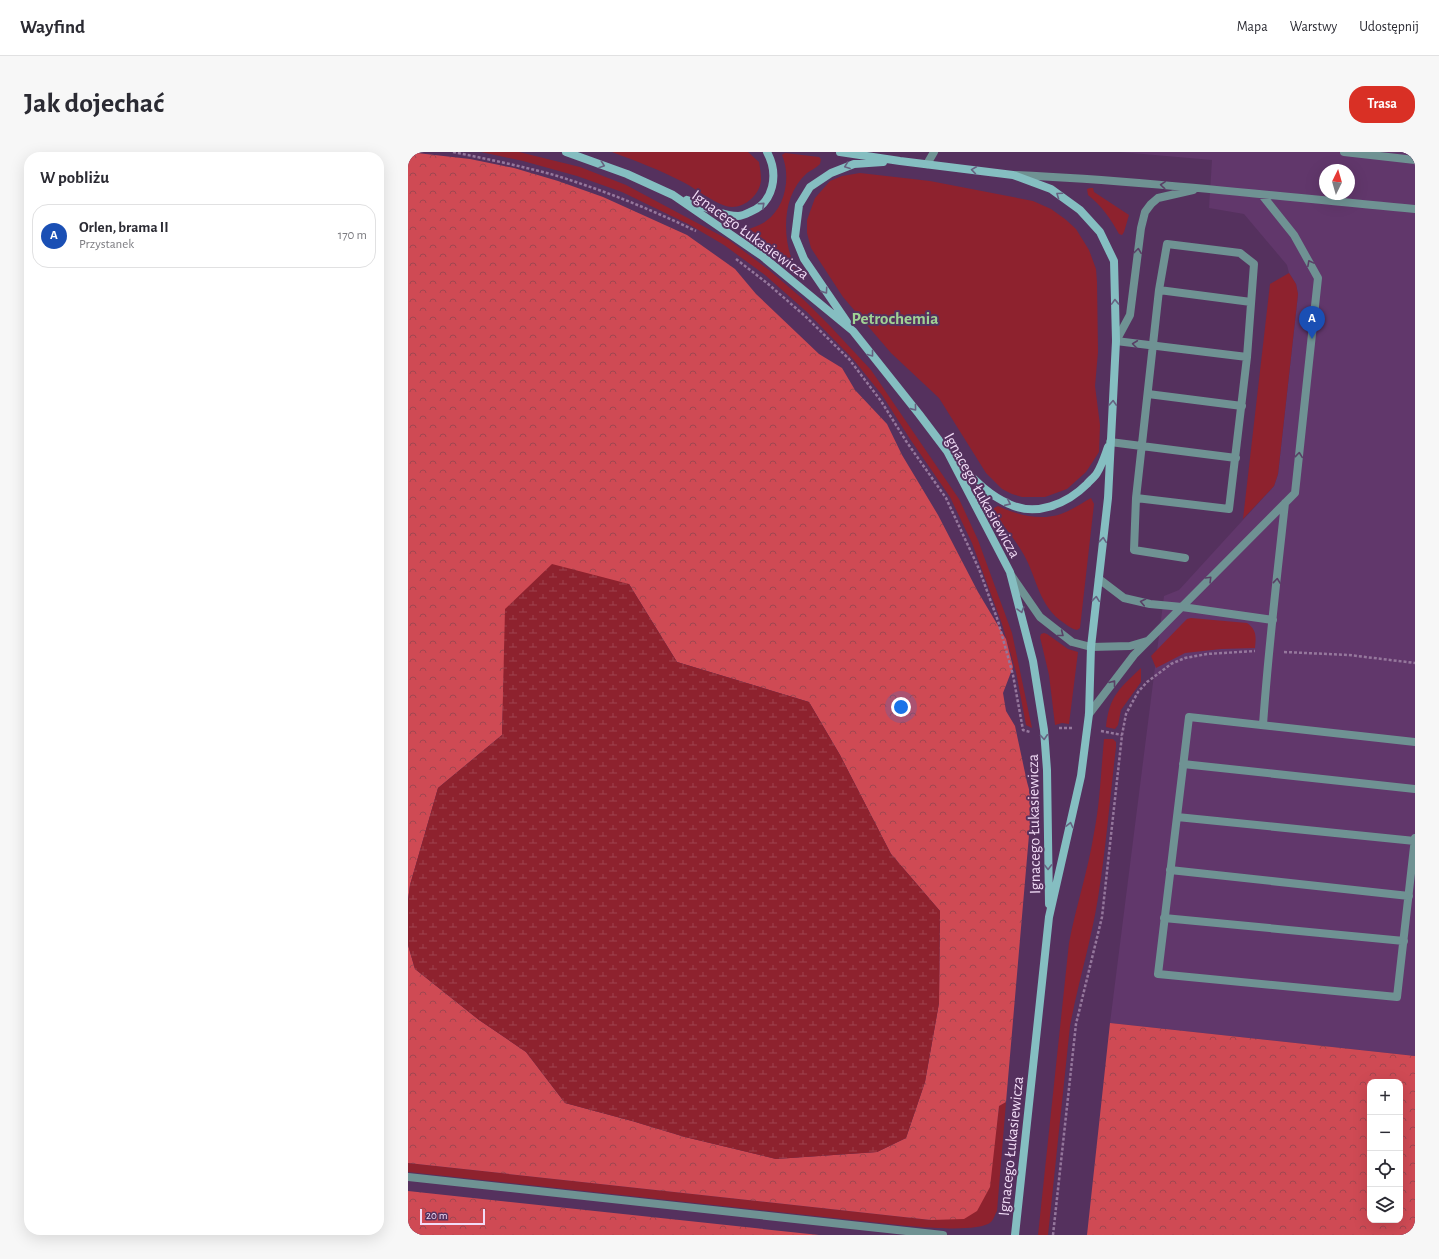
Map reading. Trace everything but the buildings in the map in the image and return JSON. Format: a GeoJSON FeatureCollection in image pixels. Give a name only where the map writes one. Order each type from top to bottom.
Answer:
{"type":"FeatureCollection","features":[{"type":"Feature","properties":{"kind":"main road","name":"Ignacego Łukasiewicza"},"geometry":{"type":"LineString","coordinates":[[566,152],[627,174],[674,195],[762,256],[853,331],[947,451],[1010,572],[1033,660],[1044,730],[1047,770],[1049,917]]}},
{"type":"Feature","properties":{"kind":"main road"},"geometry":{"type":"LineString","coordinates":[[674,195],[719,212],[739,216],[756,210],[768,199],[773,185],[773,172],[767,152]]}},
{"type":"Feature","properties":{"kind":"main road","name":"Ignacego Łukasiewicza"},"geometry":{"type":"LineString","coordinates":[[840,152],[1013,175],[1051,189],[1080,210],[1100,232],[1114,261],[1116,342],[1108,498],[1091,647],[1089,714],[1081,776],[1049,917],[1015,1235]]}},
{"type":"Feature","properties":{"kind":"main road"},"geometry":{"type":"LineString","coordinates":[[853,331],[804,259],[795,237],[799,205],[810,187],[831,173],[854,164],[900,161]]}},
{"type":"Feature","properties":{"kind":"main road"},"geometry":{"type":"LineString","coordinates":[[947,451],[983,489],[1009,504],[1026,509],[1046,508],[1063,502],[1077,494],[1097,473],[1110,442]]}},
{"type":"Feature","properties":{"kind":"street"},"geometry":{"type":"LineString","coordinates":[[926,164],[934,152]]}},
{"type":"Feature","properties":{"kind":"street"},"geometry":{"type":"LineString","coordinates":[[1344,152],[1415,160]]}},
{"type":"Feature","properties":{"kind":"street"},"geometry":{"type":"LineString","coordinates":[[1013,175],[1202,188],[1415,209]]}},
{"type":"Feature","properties":{"kind":"street"},"geometry":{"type":"LineString","coordinates":[[1202,188],[1158,198],[1145,212],[1140,228],[1130,316],[1116,342],[1247,357]]}},
{"type":"Feature","properties":{"kind":"street"},"geometry":{"type":"LineString","coordinates":[[1089,714],[1134,655],[1295,493],[1318,278],[1294,235],[1262,195]]}},
{"type":"Feature","properties":{"kind":"street"},"geometry":{"type":"LineString","coordinates":[[1136,498],[1229,509],[1242,406],[1254,264],[1240,253],[1167,244],[1159,290],[1136,498],[1134,550],[1185,558]]}},
{"type":"Feature","properties":{"kind":"street"},"geometry":{"type":"LineString","coordinates":[[1159,290],[1251,302]]}},
{"type":"Feature","properties":{"kind":"street"},"geometry":{"type":"LineString","coordinates":[[1148,394],[1242,406]]}},
{"type":"Feature","properties":{"kind":"street"},"geometry":{"type":"LineString","coordinates":[[1110,442],[1236,458]]}},
{"type":"Feature","properties":{"kind":"street"},"geometry":{"type":"LineString","coordinates":[[1263,725],[1268,652],[1273,620],[1285,503]]}},
{"type":"Feature","properties":{"kind":"street"},"geometry":{"type":"LineString","coordinates":[[1010,572],[1040,618],[1072,642],[1091,647],[1130,646],[1148,641]]}},
{"type":"Feature","properties":{"kind":"street"},"geometry":{"type":"LineString","coordinates":[[1098,579],[1124,598],[1150,604],[1273,620]]}},
{"type":"Feature","properties":{"kind":"street"},"geometry":{"type":"LineString","coordinates":[[1177,817],[1415,840],[1397,997],[1158,974],[1189,717],[1415,742]]}},
{"type":"Feature","properties":{"kind":"street"},"geometry":{"type":"LineString","coordinates":[[1183,764],[1415,789]]}},
{"type":"Feature","properties":{"kind":"street"},"geometry":{"type":"LineString","coordinates":[[1170,870],[1409,896]]}},
{"type":"Feature","properties":{"kind":"street"},"geometry":{"type":"LineString","coordinates":[[1164,918],[1404,941]]}},
{"type":"Feature","properties":{"kind":"street"},"geometry":{"type":"LineString","coordinates":[[408,1177],[943,1235]]}},
{"type":"Feature","properties":{"kind":"path"},"geometry":{"type":"LineString","coordinates":[[453,152],[514,165],[555,176],[649,209],[699,232]]}},
{"type":"Feature","properties":{"kind":"path"},"geometry":{"type":"LineString","coordinates":[[730,254],[767,283],[805,316],[849,359],[881,401],[906,441],[946,498],[979,568],[998,621],[1013,675],[1023,730],[1028,732],[1066,727],[1122,735]]}},
{"type":"Feature","properties":{"kind":"path"},"geometry":{"type":"LineString","coordinates":[[1053,1235],[1076,1024],[1102,917],[1122,735],[1126,714],[1138,692],[1153,676]]}},
{"type":"Feature","properties":{"kind":"shaded area"},"geometry":{"type":"Polygon","coordinates":[[[1120,152],[1415,152],[1415,1056],[1110,1023],[1164,596],[1179,590],[1274,486],[1278,474],[1298,294],[1296,284],[1289,273],[1287,265],[1244,214],[1209,208],[1212,160],[1120,152]]]}},
{"type":"Feature","properties":{"kind":"green space"},"geometry":{"type":"Polygon","coordinates":[[[408,152],[470,159],[514,168],[558,181],[603,197],[687,235],[735,269],[756,294],[819,354],[842,368],[855,390],[887,424],[902,455],[938,515],[978,592],[1006,639],[1013,667],[1003,693],[1006,711],[1015,726],[1032,800],[1006,1102],[999,1106],[990,1187],[977,1211],[964,1219],[931,1220],[408,1163],[408,945],[415,969],[479,1020],[526,1052],[565,1103],[685,1137],[776,1159],[877,1152],[906,1138],[925,1082],[939,1003],[940,911],[891,854],[840,755],[809,702],[677,662],[629,584],[506,609],[502,735],[438,788],[410,885],[408,900],[408,152]]]}},
{"type":"Feature","properties":{"kind":"green space"},"geometry":{"type":"Polygon","coordinates":[[[481,152],[519,152],[580,167],[626,185],[729,240],[769,270],[804,300],[830,326],[871,370],[959,499],[978,540],[1012,633],[1032,728],[1026,725],[1016,672],[1002,624],[972,543],[950,497],[882,395],[853,359],[807,312],[765,275],[724,245],[690,225],[622,192],[577,176],[523,161],[481,152]]]}},
{"type":"Feature","properties":{"kind":"green space"},"geometry":{"type":"Polygon","coordinates":[[[612,152],[748,152],[759,162],[761,178],[760,185],[755,195],[747,202],[742,205],[732,207],[727,206],[714,201],[674,178],[612,152]]]}},
{"type":"Feature","properties":{"kind":"green space"},"geometry":{"type":"Polygon","coordinates":[[[785,153],[819,157],[821,159],[820,164],[817,167],[807,173],[799,181],[789,201],[787,212],[786,235],[788,246],[793,262],[802,276],[748,233],[749,229],[762,224],[773,215],[782,200],[785,191],[786,172],[782,155],[785,153]]]}},
{"type":"Feature","properties":{"kind":"green space"},"geometry":{"type":"Polygon","coordinates":[[[860,173],[930,181],[1033,201],[1051,209],[1076,229],[1089,250],[1096,269],[1098,352],[1095,386],[1100,425],[1099,452],[1086,472],[1067,489],[1045,497],[1022,497],[1002,489],[986,473],[939,398],[891,353],[843,297],[811,248],[807,233],[807,220],[815,198],[830,181],[842,176],[860,173]]]}},
{"type":"Feature","properties":{"kind":"green space"},"geometry":{"type":"Polygon","coordinates":[[[1093,188],[1094,192],[1129,215],[1122,235],[1119,234],[1109,218],[1088,195],[1087,189],[1093,188]]]}},
{"type":"Feature","properties":{"kind":"green space"},"geometry":{"type":"Polygon","coordinates":[[[1289,273],[1296,284],[1298,294],[1278,474],[1274,486],[1243,519],[1270,284],[1289,273]]]}},
{"type":"Feature","properties":{"kind":"green space"},"geometry":{"type":"Polygon","coordinates":[[[1091,498],[1094,504],[1080,628],[1077,630],[1064,623],[1049,609],[1024,555],[994,511],[994,508],[998,506],[1029,516],[1045,517],[1061,514],[1091,498]]]}},
{"type":"Feature","properties":{"kind":"green space"},"geometry":{"type":"Polygon","coordinates":[[[552,564],[629,584],[677,662],[809,702],[840,755],[891,854],[940,911],[939,1003],[925,1082],[906,1138],[877,1152],[776,1159],[685,1137],[565,1103],[526,1052],[479,1020],[415,969],[408,945],[408,900],[410,885],[438,788],[502,735],[505,609],[552,564]]]}},
{"type":"Feature","properties":{"kind":"green space"},"geometry":{"type":"Polygon","coordinates":[[[1191,618],[1247,623],[1253,628],[1255,634],[1255,648],[1221,649],[1185,653],[1156,668],[1151,656],[1187,619],[1191,618]]]}},
{"type":"Feature","properties":{"kind":"green space"},"geometry":{"type":"Polygon","coordinates":[[[1044,633],[1068,649],[1078,652],[1069,724],[1062,723],[1055,725],[1049,675],[1040,637],[1041,634],[1044,633]]]}},
{"type":"Feature","properties":{"kind":"green space"},"geometry":{"type":"Polygon","coordinates":[[[1141,668],[1141,682],[1121,710],[1118,725],[1115,729],[1106,727],[1110,708],[1117,693],[1121,687],[1141,668]]]}},
{"type":"Feature","properties":{"kind":"green space"},"geometry":{"type":"Polygon","coordinates":[[[1104,739],[1113,739],[1116,742],[1116,747],[1098,898],[1070,1026],[1048,1235],[1038,1235],[1069,943],[1089,861],[1096,822],[1104,739]]]}},
{"type":"Feature","properties":{"kind":"green space"},"geometry":{"type":"Polygon","coordinates":[[[1110,1023],[1415,1056],[1415,1235],[1087,1235],[1110,1023]]]}},
{"type":"Feature","properties":{"kind":"green space"},"geometry":{"type":"Polygon","coordinates":[[[1006,1102],[997,1211],[991,1222],[974,1227],[933,1228],[908,1226],[408,1172],[408,1163],[931,1220],[996,1130],[999,1106],[1006,1102]]]}},
{"type":"Feature","properties":{"kind":"green space"},"geometry":{"type":"Polygon","coordinates":[[[408,1191],[819,1235],[408,1235],[408,1191]]]}},
{"type":"Feature","properties":{"kind":"place","name":"Orlen, brama II"},"geometry":{"type":"Point","coordinates":[1312,339]}},
{"type":"Feature","properties":{"kind":"district","name":"Petrochemia"},"geometry":{"type":"Point","coordinates":[895,318]}}]}
